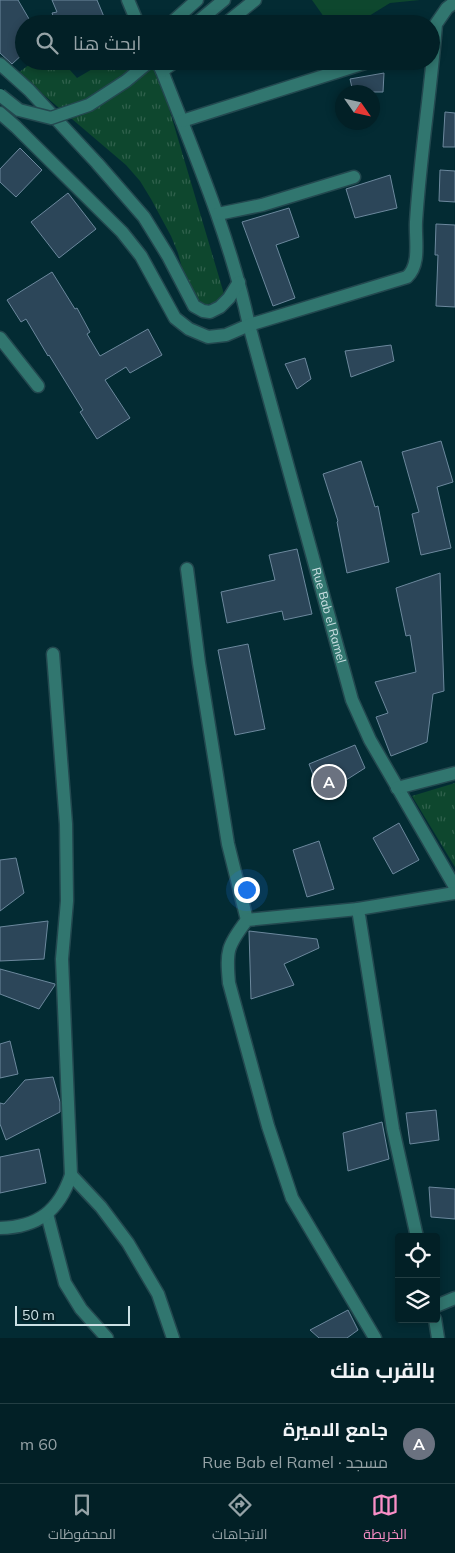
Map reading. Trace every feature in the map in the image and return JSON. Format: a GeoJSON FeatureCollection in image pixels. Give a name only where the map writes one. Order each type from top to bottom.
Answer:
{"type":"FeatureCollection","features":[{"type":"Feature","properties":{"kind":"street"},"geometry":{"type":"LineString","coordinates":[[128,0],[134,15]]}},
{"type":"Feature","properties":{"kind":"street"},"geometry":{"type":"LineString","coordinates":[[180,15],[197,0]]}},
{"type":"Feature","properties":{"kind":"street"},"geometry":{"type":"LineString","coordinates":[[206,15],[224,0]]}},
{"type":"Feature","properties":{"kind":"street"},"geometry":{"type":"LineString","coordinates":[[236,15],[255,0]]}},
{"type":"Feature","properties":{"kind":"street"},"geometry":{"type":"LineString","coordinates":[[440,18],[447,8],[455,2]]}},
{"type":"Feature","properties":{"kind":"street"},"geometry":{"type":"LineString","coordinates":[[0,64],[41,103],[144,217],[168,256],[194,306],[203,311],[210,312],[220,307],[229,298],[239,282]]}},
{"type":"Feature","properties":{"kind":"street"},"geometry":{"type":"LineString","coordinates":[[0,95],[19,110],[51,118],[88,105],[126,81],[139,70]]}},
{"type":"Feature","properties":{"kind":"street","name":"Rue Bab el Ramel"},"geometry":{"type":"LineString","coordinates":[[162,70],[218,214],[239,282],[249,326],[352,700],[370,740],[455,887]]}},
{"type":"Feature","properties":{"kind":"street"},"geometry":{"type":"LineString","coordinates":[[182,121],[343,70]]}},
{"type":"Feature","properties":{"kind":"street"},"geometry":{"type":"LineString","coordinates":[[0,113],[16,126],[122,232],[141,256],[175,318],[189,329],[208,338],[226,335],[249,326],[407,277],[414,269],[416,262],[416,221],[431,70]]}},
{"type":"Feature","properties":{"kind":"street"},"geometry":{"type":"LineString","coordinates":[[218,214],[262,205],[354,177]]}},
{"type":"Feature","properties":{"kind":"street"},"geometry":{"type":"LineString","coordinates":[[0,338],[38,386]]}},
{"type":"Feature","properties":{"kind":"street"},"geometry":{"type":"LineString","coordinates":[[187,569],[199,663],[228,844],[246,920],[232,940],[227,952],[229,983],[268,1126],[292,1198],[375,1338]]}},
{"type":"Feature","properties":{"kind":"street"},"geometry":{"type":"LineString","coordinates":[[0,1228],[25,1224],[47,1214],[56,1206],[65,1193],[71,1176],[62,959],[67,901],[66,824],[53,654]]}},
{"type":"Feature","properties":{"kind":"street"},"geometry":{"type":"LineString","coordinates":[[397,788],[455,773]]}},
{"type":"Feature","properties":{"kind":"street"},"geometry":{"type":"LineString","coordinates":[[246,920],[358,909],[455,893]]}},
{"type":"Feature","properties":{"kind":"street"},"geometry":{"type":"LineString","coordinates":[[358,909],[393,1129],[416,1233]]}},
{"type":"Feature","properties":{"kind":"street"},"geometry":{"type":"LineString","coordinates":[[71,1176],[101,1206],[128,1243],[158,1294],[173,1338]]}},
{"type":"Feature","properties":{"kind":"street"},"geometry":{"type":"LineString","coordinates":[[47,1214],[65,1283],[81,1309],[107,1338]]}},
{"type":"Feature","properties":{"kind":"street"},"geometry":{"type":"LineString","coordinates":[[440,1304],[455,1298]]}},
{"type":"Feature","properties":{"kind":"street"},"geometry":{"type":"LineString","coordinates":[[435,1323],[438,1338]]}},
{"type":"Feature","properties":{"kind":"green space"},"geometry":{"type":"Polygon","coordinates":[[[312,0],[420,0],[390,3],[371,15],[323,15],[312,0]]]}},
{"type":"Feature","properties":{"kind":"green space"},"geometry":{"type":"Polygon","coordinates":[[[22,70],[70,70],[77,78],[91,70],[158,70],[224,294],[216,302],[204,305],[198,303],[189,294],[178,253],[171,236],[140,181],[126,165],[18,73],[22,70]]]}},
{"type":"Feature","properties":{"kind":"green space"},"geometry":{"type":"Polygon","coordinates":[[[455,783],[455,867],[412,796],[455,783]]]}},
{"type":"Feature","properties":{"kind":"building"},"geometry":{"type":"Polygon","coordinates":[[[0,0],[18,0],[27,15],[15,15],[15,61],[12,64],[0,53],[0,0]]]}},
{"type":"Feature","properties":{"kind":"building"},"geometry":{"type":"Polygon","coordinates":[[[52,0],[97,0],[103,15],[53,15],[52,13],[57,12],[52,0]]]}},
{"type":"Feature","properties":{"kind":"building"},"geometry":{"type":"Polygon","coordinates":[[[384,73],[383,92],[380,92],[380,85],[351,85],[350,79],[384,73]]]}},
{"type":"Feature","properties":{"kind":"building"},"geometry":{"type":"Polygon","coordinates":[[[445,112],[455,113],[455,147],[443,147],[445,112]]]}},
{"type":"Feature","properties":{"kind":"building"},"geometry":{"type":"Polygon","coordinates":[[[20,148],[42,170],[16,197],[0,182],[0,169],[20,148]]]}},
{"type":"Feature","properties":{"kind":"building"},"geometry":{"type":"Polygon","coordinates":[[[440,170],[455,171],[455,202],[439,201],[440,170]]]}},
{"type":"Feature","properties":{"kind":"building"},"geometry":{"type":"Polygon","coordinates":[[[390,175],[397,208],[355,218],[346,189],[390,175]]]}},
{"type":"Feature","properties":{"kind":"building"},"geometry":{"type":"Polygon","coordinates":[[[68,193],[96,229],[59,258],[31,222],[68,193]]]}},
{"type":"Feature","properties":{"kind":"building"},"geometry":{"type":"Polygon","coordinates":[[[289,208],[299,237],[276,245],[295,298],[273,306],[242,222],[289,208]]]}},
{"type":"Feature","properties":{"kind":"building"},"geometry":{"type":"Polygon","coordinates":[[[436,224],[455,225],[455,307],[436,306],[438,255],[435,255],[436,224]]]}},
{"type":"Feature","properties":{"kind":"building"},"geometry":{"type":"Polygon","coordinates":[[[52,272],[75,309],[77,308],[90,332],[87,334],[100,356],[148,329],[162,355],[130,373],[126,367],[105,380],[130,418],[97,439],[80,412],[83,410],[26,319],[21,322],[7,300],[52,272]]]}},
{"type":"Feature","properties":{"kind":"building"},"geometry":{"type":"Polygon","coordinates":[[[391,345],[394,361],[351,377],[345,351],[391,345]]]}},
{"type":"Feature","properties":{"kind":"building"},"geometry":{"type":"Polygon","coordinates":[[[305,358],[311,379],[297,389],[285,364],[305,358]]]}},
{"type":"Feature","properties":{"kind":"building"},"geometry":{"type":"Polygon","coordinates":[[[441,441],[453,482],[437,487],[451,548],[421,555],[412,514],[419,512],[402,452],[441,441]]]}},
{"type":"Feature","properties":{"kind":"building"},"geometry":{"type":"Polygon","coordinates":[[[361,461],[375,507],[378,506],[389,562],[347,573],[338,521],[323,474],[361,461]]]}},
{"type":"Feature","properties":{"kind":"building"},"geometry":{"type":"Polygon","coordinates":[[[297,549],[312,614],[284,620],[282,611],[227,623],[221,592],[275,580],[269,555],[297,549]]]}},
{"type":"Feature","properties":{"kind":"building"},"geometry":{"type":"Polygon","coordinates":[[[440,573],[444,691],[433,694],[427,742],[391,756],[376,717],[388,713],[375,682],[416,672],[410,635],[406,636],[396,588],[440,573]]]}},
{"type":"Feature","properties":{"kind":"building"},"geometry":{"type":"Polygon","coordinates":[[[248,644],[265,729],[235,735],[218,650],[248,644]]]}},
{"type":"Feature","properties":{"kind":"building"},"geometry":{"type":"Polygon","coordinates":[[[355,745],[365,768],[321,796],[309,764],[355,745]]]}},
{"type":"Feature","properties":{"kind":"building"},"geometry":{"type":"Polygon","coordinates":[[[399,823],[419,860],[393,874],[373,838],[399,823]]]}},
{"type":"Feature","properties":{"kind":"building"},"geometry":{"type":"Polygon","coordinates":[[[319,841],[334,889],[307,897],[293,850],[319,841]]]}},
{"type":"Feature","properties":{"kind":"building"},"geometry":{"type":"Polygon","coordinates":[[[16,858],[24,893],[0,911],[0,860],[16,858]]]}},
{"type":"Feature","properties":{"kind":"building"},"geometry":{"type":"Polygon","coordinates":[[[48,921],[44,959],[0,961],[0,927],[48,921]]]}},
{"type":"Feature","properties":{"kind":"building"},"geometry":{"type":"Polygon","coordinates":[[[249,931],[317,939],[319,948],[284,964],[294,985],[251,999],[249,931]]]}},
{"type":"Feature","properties":{"kind":"building"},"geometry":{"type":"Polygon","coordinates":[[[0,969],[55,985],[39,1009],[0,994],[0,969]]]}},
{"type":"Feature","properties":{"kind":"building"},"geometry":{"type":"Polygon","coordinates":[[[10,1041],[18,1074],[0,1078],[0,1044],[10,1041]]]}},
{"type":"Feature","properties":{"kind":"building"},"geometry":{"type":"Polygon","coordinates":[[[53,1077],[60,1102],[60,1112],[6,1140],[0,1124],[0,1103],[4,1104],[25,1080],[53,1077]]]}},
{"type":"Feature","properties":{"kind":"building"},"geometry":{"type":"Polygon","coordinates":[[[436,1110],[439,1140],[410,1144],[406,1113],[436,1110]]]}},
{"type":"Feature","properties":{"kind":"building"},"geometry":{"type":"Polygon","coordinates":[[[382,1122],[389,1159],[348,1171],[343,1133],[382,1122]]]}},
{"type":"Feature","properties":{"kind":"building"},"geometry":{"type":"Polygon","coordinates":[[[39,1149],[46,1183],[0,1193],[0,1157],[39,1149]]]}},
{"type":"Feature","properties":{"kind":"building"},"geometry":{"type":"Polygon","coordinates":[[[429,1187],[455,1189],[455,1219],[431,1217],[429,1187]]]}},
{"type":"Feature","properties":{"kind":"building"},"geometry":{"type":"Polygon","coordinates":[[[348,1310],[358,1330],[347,1338],[319,1338],[310,1330],[348,1310]]]}},
{"type":"Feature","properties":{"kind":"place","name":"جامع الاميرة"},"geometry":{"type":"Point","coordinates":[329,782]}}]}
